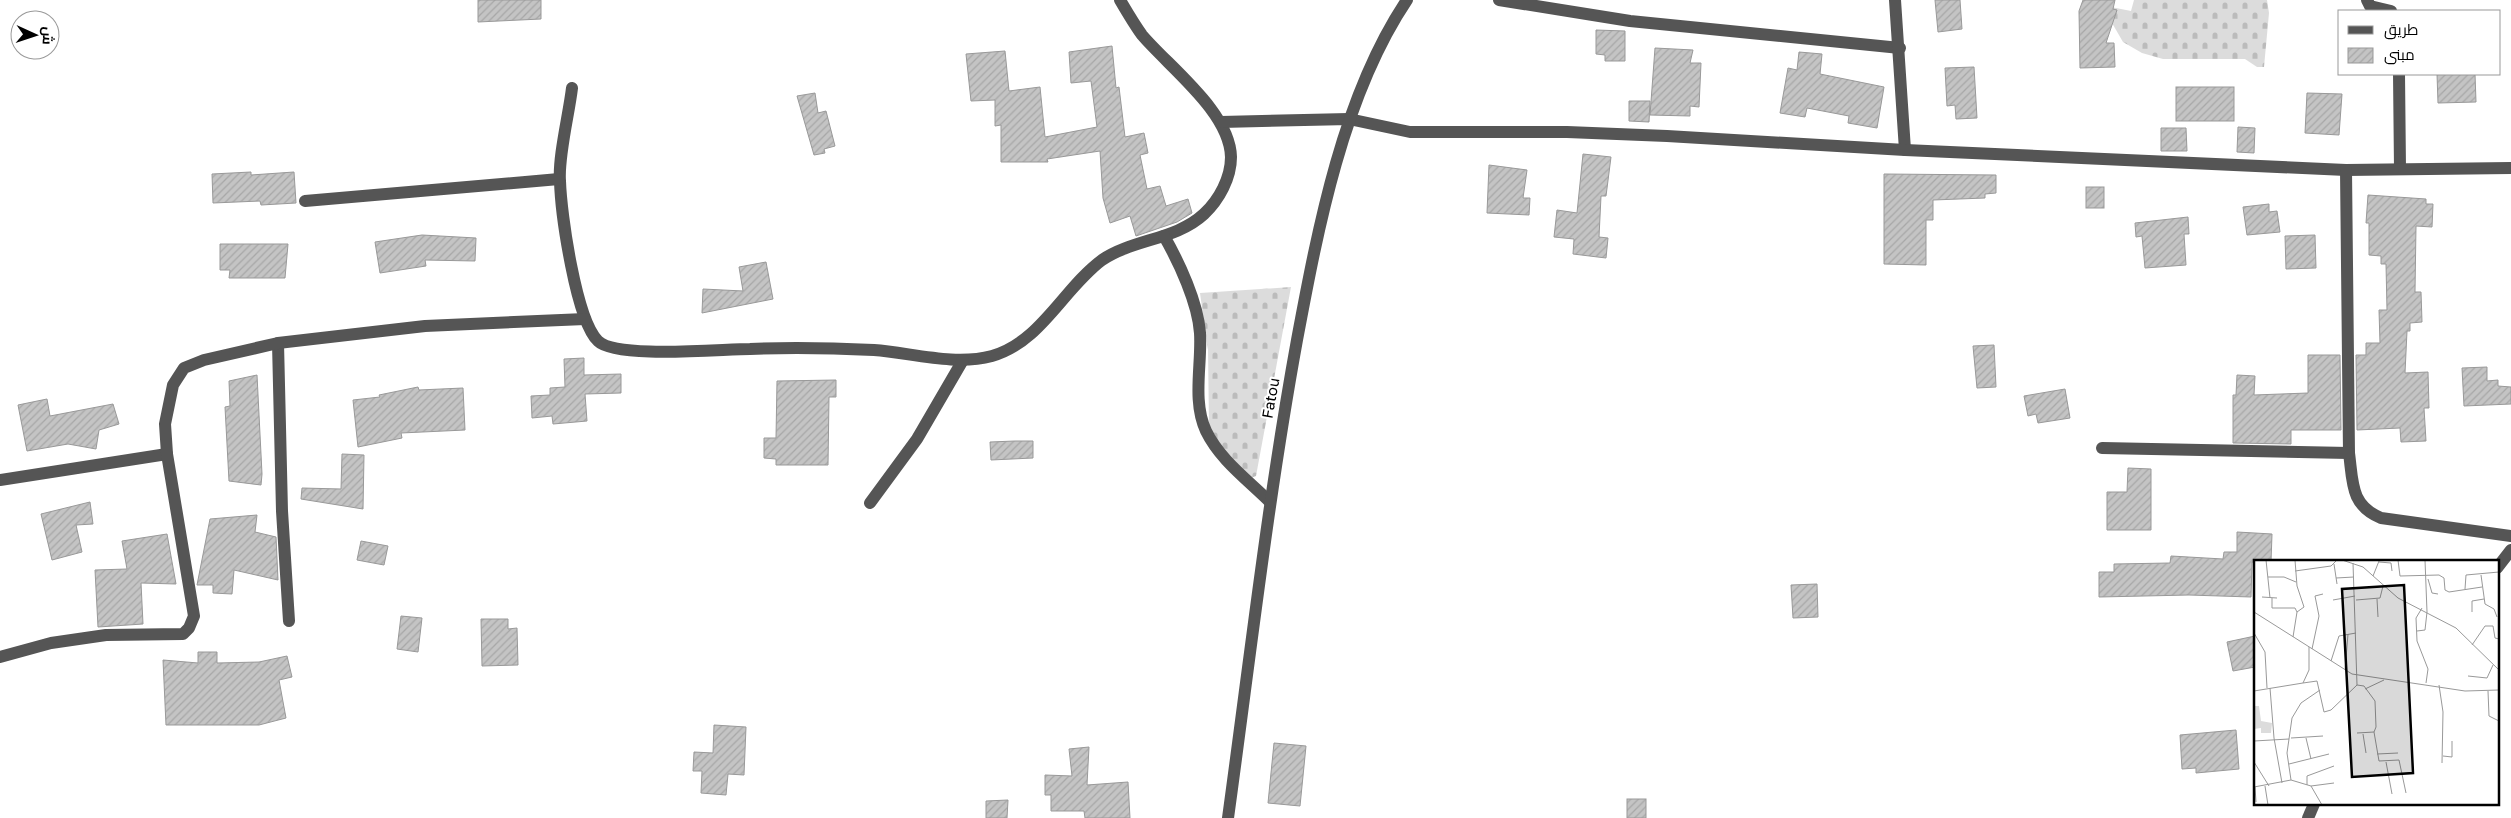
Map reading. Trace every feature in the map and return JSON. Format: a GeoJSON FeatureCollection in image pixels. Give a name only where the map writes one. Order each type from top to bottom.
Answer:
{"type":"FeatureCollection","features":[{"type":"Feature","properties":{"kind":"street"},"geometry":{"type":"LineString","coordinates":[[572,88],[559,179],[572,267],[585,319],[598,341],[612,349],[646,352],[828,348],[963,360],[993,356],[1030,336],[1076,282],[1104,259],[1133,244],[1164,236],[1203,215],[1214,203],[1227,182],[1231,159],[1229,140],[1221,122],[1162,54],[1143,36],[1120,0]]}},
{"type":"Feature","properties":{"kind":"street","name":"Fatou"},"geometry":{"type":"LineString","coordinates":[[1228,818],[1270,502],[1309,275],[1349,119],[1366,74],[1392,23],[1407,0]]}},
{"type":"Feature","properties":{"kind":"street"},"geometry":{"type":"LineString","coordinates":[[1500,0],[1630,21],[1900,48]]}},
{"type":"Feature","properties":{"kind":"street"},"geometry":{"type":"LineString","coordinates":[[1895,0],[1900,48],[1905,150]]}},
{"type":"Feature","properties":{"kind":"street"},"geometry":{"type":"LineString","coordinates":[[2367,0],[2370,6],[2387,10]]}},
{"type":"Feature","properties":{"kind":"street"},"geometry":{"type":"LineString","coordinates":[[2399,75],[2400,169]]}},
{"type":"Feature","properties":{"kind":"street"},"geometry":{"type":"LineString","coordinates":[[1221,122],[1349,119],[1410,132],[1594,133],[1905,150],[2346,170],[2511,168]]}},
{"type":"Feature","properties":{"kind":"street"},"geometry":{"type":"LineString","coordinates":[[2346,170],[2349,453],[2356,499],[2368,512],[2381,518],[2511,536]]}},
{"type":"Feature","properties":{"kind":"street"},"geometry":{"type":"LineString","coordinates":[[305,201],[559,179]]}},
{"type":"Feature","properties":{"kind":"street"},"geometry":{"type":"LineString","coordinates":[[1164,236],[1194,306],[1200,332],[1200,408],[1205,429],[1224,458],[1270,502]]}},
{"type":"Feature","properties":{"kind":"street"},"geometry":{"type":"LineString","coordinates":[[0,657],[51,642],[106,635],[183,634],[189,628],[194,616],[167,454],[165,424],[173,386],[184,368],[204,360],[278,342],[425,326],[585,319]]}},
{"type":"Feature","properties":{"kind":"street"},"geometry":{"type":"LineString","coordinates":[[278,342],[282,510],[289,621]]}},
{"type":"Feature","properties":{"kind":"street"},"geometry":{"type":"LineString","coordinates":[[870,503],[917,439],[963,360]]}},
{"type":"Feature","properties":{"kind":"street"},"geometry":{"type":"LineString","coordinates":[[2102,448],[2349,453]]}},
{"type":"Feature","properties":{"kind":"street"},"geometry":{"type":"LineString","coordinates":[[0,480],[167,454]]}},
{"type":"Feature","properties":{"kind":"street"},"geometry":{"type":"LineString","coordinates":[[2498,567],[2511,550]]}},
{"type":"Feature","properties":{"kind":"street"},"geometry":{"type":"LineString","coordinates":[[2308,818],[2313,806]]}},
{"type":"Feature","properties":{"kind":"green space"},"geometry":{"type":"Polygon","coordinates":[[[2134,0],[2267,0],[2269,13],[2264,67],[2257,67],[2245,59],[2163,59],[2142,53],[2123,42],[2108,16],[2111,7],[2131,11],[2134,0]]]}},
{"type":"Feature","properties":{"kind":"green space"},"geometry":{"type":"Polygon","coordinates":[[[1291,287],[1256,476],[1243,481],[1209,426],[1208,350],[1200,293],[1291,287]]]}},
{"type":"Feature","properties":{"kind":"building"},"geometry":{"type":"Polygon","coordinates":[[[478,0],[541,0],[541,19],[478,22],[478,0]]]}},
{"type":"Feature","properties":{"kind":"building"},"geometry":{"type":"Polygon","coordinates":[[[1935,0],[1960,0],[1962,29],[1938,32],[1935,0]]]}},
{"type":"Feature","properties":{"kind":"building"},"geometry":{"type":"Polygon","coordinates":[[[2083,0],[2115,0],[2113,9],[2117,10],[2106,43],[2114,43],[2115,67],[2080,68],[2079,11],[2083,0]]]}},
{"type":"Feature","properties":{"kind":"building"},"geometry":{"type":"Polygon","coordinates":[[[1596,30],[1625,31],[1625,61],[1605,61],[1605,55],[1596,54],[1596,30]]]}},
{"type":"Feature","properties":{"kind":"building"},"geometry":{"type":"Polygon","coordinates":[[[1112,46],[1116,88],[1119,87],[1125,137],[1144,133],[1148,153],[1140,155],[1147,189],[1160,186],[1166,206],[1188,199],[1192,213],[1177,222],[1136,236],[1130,216],[1110,223],[1103,198],[1100,151],[1047,159],[1048,162],[1001,162],[1001,125],[995,126],[995,100],[971,101],[966,54],[1005,51],[1009,91],[1040,87],[1045,137],[1097,127],[1091,81],[1071,83],[1069,52],[1112,46]]]}},
{"type":"Feature","properties":{"kind":"building"},"geometry":{"type":"Polygon","coordinates":[[[1655,48],[1693,50],[1690,63],[1701,63],[1699,107],[1690,106],[1690,116],[1650,115],[1655,48]]]}},
{"type":"Feature","properties":{"kind":"building"},"geometry":{"type":"Polygon","coordinates":[[[1799,52],[1822,54],[1820,74],[1884,87],[1877,128],[1848,123],[1849,116],[1807,108],[1805,117],[1780,113],[1788,68],[1797,70],[1799,52]]]}},
{"type":"Feature","properties":{"kind":"building"},"geometry":{"type":"Polygon","coordinates":[[[1974,67],[1977,118],[1956,119],[1955,105],[1947,106],[1945,68],[1974,67]]]}},
{"type":"Feature","properties":{"kind":"building"},"geometry":{"type":"Polygon","coordinates":[[[2437,75],[2475,75],[2476,102],[2438,103],[2437,75]]]}},
{"type":"Feature","properties":{"kind":"building"},"geometry":{"type":"Polygon","coordinates":[[[2176,87],[2234,87],[2234,121],[2176,121],[2176,87]]]}},
{"type":"Feature","properties":{"kind":"building"},"geometry":{"type":"Polygon","coordinates":[[[815,93],[818,113],[826,111],[835,146],[824,149],[825,153],[814,155],[797,96],[815,93]]]}},
{"type":"Feature","properties":{"kind":"building"},"geometry":{"type":"Polygon","coordinates":[[[2307,93],[2342,94],[2339,135],[2305,133],[2307,93]]]}},
{"type":"Feature","properties":{"kind":"building"},"geometry":{"type":"Polygon","coordinates":[[[1629,101],[1650,101],[1649,122],[1629,121],[1629,101]]]}},
{"type":"Feature","properties":{"kind":"building"},"geometry":{"type":"Polygon","coordinates":[[[2238,127],[2255,128],[2254,153],[2237,152],[2238,127]]]}},
{"type":"Feature","properties":{"kind":"building"},"geometry":{"type":"Polygon","coordinates":[[[2161,128],[2186,128],[2187,151],[2161,151],[2161,128]]]}},
{"type":"Feature","properties":{"kind":"building"},"geometry":{"type":"Polygon","coordinates":[[[1583,154],[1611,157],[1606,196],[1601,196],[1599,237],[1608,238],[1606,258],[1573,254],[1574,239],[1554,237],[1557,210],[1577,213],[1583,154]]]}},
{"type":"Feature","properties":{"kind":"building"},"geometry":{"type":"Polygon","coordinates":[[[1489,165],[1527,170],[1523,198],[1530,198],[1529,215],[1487,213],[1489,165]]]}},
{"type":"Feature","properties":{"kind":"building"},"geometry":{"type":"Polygon","coordinates":[[[251,172],[251,175],[294,172],[296,203],[261,205],[260,201],[213,203],[212,174],[251,172]]]}},
{"type":"Feature","properties":{"kind":"building"},"geometry":{"type":"Polygon","coordinates":[[[1884,174],[1996,175],[1996,193],[1985,194],[1985,198],[1933,200],[1933,220],[1926,220],[1926,265],[1884,264],[1884,174]]]}},
{"type":"Feature","properties":{"kind":"building"},"geometry":{"type":"Polygon","coordinates":[[[2086,187],[2104,187],[2104,208],[2086,208],[2086,187]]]}},
{"type":"Feature","properties":{"kind":"building"},"geometry":{"type":"Polygon","coordinates":[[[2368,195],[2426,199],[2426,204],[2433,204],[2432,227],[2416,226],[2415,292],[2421,292],[2422,322],[2410,323],[2410,331],[2407,331],[2405,373],[2428,372],[2429,408],[2424,408],[2426,441],[2401,442],[2400,428],[2357,430],[2356,355],[2366,355],[2366,343],[2380,343],[2379,310],[2387,310],[2386,264],[2381,264],[2381,256],[2369,255],[2369,223],[2366,223],[2368,195]]]}},
{"type":"Feature","properties":{"kind":"building"},"geometry":{"type":"Polygon","coordinates":[[[2269,204],[2269,212],[2277,211],[2280,232],[2247,235],[2243,207],[2269,204]]]}},
{"type":"Feature","properties":{"kind":"building"},"geometry":{"type":"Polygon","coordinates":[[[2188,217],[2189,234],[2184,234],[2186,265],[2145,268],[2142,236],[2136,237],[2135,223],[2188,217]]]}},
{"type":"Feature","properties":{"kind":"building"},"geometry":{"type":"Polygon","coordinates":[[[422,235],[476,238],[475,261],[425,260],[426,266],[380,273],[375,242],[422,235]]]}},
{"type":"Feature","properties":{"kind":"building"},"geometry":{"type":"Polygon","coordinates":[[[2315,235],[2316,268],[2286,269],[2285,236],[2315,235]]]}},
{"type":"Feature","properties":{"kind":"building"},"geometry":{"type":"Polygon","coordinates":[[[220,244],[288,244],[285,278],[229,278],[230,270],[220,270],[220,244]]]}},
{"type":"Feature","properties":{"kind":"building"},"geometry":{"type":"Polygon","coordinates":[[[766,262],[773,299],[702,313],[703,289],[743,291],[739,267],[766,262]]]}},
{"type":"Feature","properties":{"kind":"building"},"geometry":{"type":"Polygon","coordinates":[[[1994,345],[1996,387],[1977,388],[1973,346],[1994,345]]]}},
{"type":"Feature","properties":{"kind":"building"},"geometry":{"type":"Polygon","coordinates":[[[2308,355],[2340,355],[2341,430],[2291,430],[2291,444],[2233,443],[2233,395],[2236,395],[2237,375],[2255,376],[2254,395],[2308,393],[2308,355]]]}},
{"type":"Feature","properties":{"kind":"building"},"geometry":{"type":"Polygon","coordinates":[[[584,358],[584,375],[621,374],[621,393],[585,394],[587,421],[553,424],[552,416],[532,418],[531,396],[550,395],[550,388],[565,387],[564,359],[584,358]]]}},
{"type":"Feature","properties":{"kind":"building"},"geometry":{"type":"Polygon","coordinates":[[[2487,367],[2487,381],[2498,380],[2498,386],[2511,387],[2511,404],[2464,406],[2462,368],[2487,367]]]}},
{"type":"Feature","properties":{"kind":"building"},"geometry":{"type":"Polygon","coordinates":[[[257,375],[261,485],[229,481],[225,407],[230,406],[229,381],[257,375]]]}},
{"type":"Feature","properties":{"kind":"building"},"geometry":{"type":"Polygon","coordinates":[[[836,380],[836,397],[829,397],[828,465],[776,465],[776,459],[764,458],[764,438],[776,438],[777,381],[836,380]]]}},
{"type":"Feature","properties":{"kind":"building"},"geometry":{"type":"Polygon","coordinates":[[[418,387],[419,390],[463,388],[465,430],[401,433],[402,438],[358,447],[353,400],[380,397],[379,395],[418,387]]]}},
{"type":"Feature","properties":{"kind":"building"},"geometry":{"type":"Polygon","coordinates":[[[2065,389],[2070,418],[2038,423],[2036,414],[2028,416],[2024,396],[2065,389]]]}},
{"type":"Feature","properties":{"kind":"building"},"geometry":{"type":"Polygon","coordinates":[[[47,399],[50,416],[113,404],[119,424],[99,430],[96,449],[68,444],[27,451],[18,405],[47,399]]]}},
{"type":"Feature","properties":{"kind":"building"},"geometry":{"type":"Polygon","coordinates":[[[1033,441],[1033,458],[991,460],[990,442],[1033,441]]]}},
{"type":"Feature","properties":{"kind":"building"},"geometry":{"type":"Polygon","coordinates":[[[342,454],[364,455],[363,509],[301,499],[302,488],[341,489],[342,454]]]}},
{"type":"Feature","properties":{"kind":"building"},"geometry":{"type":"Polygon","coordinates":[[[2128,468],[2151,469],[2151,530],[2107,530],[2107,492],[2127,492],[2128,468]]]}},
{"type":"Feature","properties":{"kind":"building"},"geometry":{"type":"Polygon","coordinates":[[[90,502],[93,524],[76,525],[82,552],[52,560],[41,514],[90,502]]]}},
{"type":"Feature","properties":{"kind":"building"},"geometry":{"type":"Polygon","coordinates":[[[257,515],[255,532],[276,537],[278,580],[234,570],[232,594],[213,593],[213,585],[197,585],[210,519],[257,515]]]}},
{"type":"Feature","properties":{"kind":"building"},"geometry":{"type":"Polygon","coordinates":[[[2237,532],[2272,534],[2271,560],[2254,560],[2252,562],[2251,597],[2189,595],[2099,597],[2099,572],[2114,572],[2114,564],[2170,563],[2171,556],[2223,559],[2224,552],[2237,552],[2237,532]]]}},
{"type":"Feature","properties":{"kind":"building"},"geometry":{"type":"Polygon","coordinates":[[[167,534],[176,584],[141,583],[143,624],[98,627],[95,570],[127,569],[122,541],[167,534]]]}},
{"type":"Feature","properties":{"kind":"building"},"geometry":{"type":"Polygon","coordinates":[[[361,541],[388,546],[384,565],[357,560],[361,541]]]}},
{"type":"Feature","properties":{"kind":"building"},"geometry":{"type":"Polygon","coordinates":[[[1817,584],[1818,617],[1793,618],[1791,585],[1817,584]]]}},
{"type":"Feature","properties":{"kind":"building"},"geometry":{"type":"Polygon","coordinates":[[[401,616],[422,618],[418,652],[397,649],[401,616]]]}},
{"type":"Feature","properties":{"kind":"building"},"geometry":{"type":"Polygon","coordinates":[[[481,619],[508,619],[508,629],[517,628],[518,665],[482,666],[481,619]]]}},
{"type":"Feature","properties":{"kind":"building"},"geometry":{"type":"Polygon","coordinates":[[[2254,636],[2254,667],[2233,671],[2227,642],[2254,636]]]}},
{"type":"Feature","properties":{"kind":"building"},"geometry":{"type":"Polygon","coordinates":[[[198,652],[217,652],[217,663],[259,662],[287,656],[292,677],[279,680],[286,718],[259,725],[166,725],[163,660],[198,663],[198,652]]]}},
{"type":"Feature","properties":{"kind":"building"},"geometry":{"type":"Polygon","coordinates":[[[714,725],[746,727],[744,775],[728,774],[726,795],[701,793],[702,771],[693,771],[694,752],[713,753],[714,725]]]}},
{"type":"Feature","properties":{"kind":"building"},"geometry":{"type":"Polygon","coordinates":[[[2236,730],[2239,769],[2196,773],[2196,768],[2182,769],[2180,735],[2236,730]]]}},
{"type":"Feature","properties":{"kind":"building"},"geometry":{"type":"Polygon","coordinates":[[[1274,743],[1306,746],[1300,806],[1268,803],[1274,743]]]}},
{"type":"Feature","properties":{"kind":"building"},"geometry":{"type":"Polygon","coordinates":[[[1089,747],[1087,785],[1128,782],[1130,818],[1085,818],[1084,811],[1051,811],[1051,795],[1045,795],[1045,775],[1072,776],[1069,749],[1089,747]]]}},
{"type":"Feature","properties":{"kind":"building"},"geometry":{"type":"Polygon","coordinates":[[[1627,799],[1646,799],[1646,818],[1627,818],[1627,799]]]}},
{"type":"Feature","properties":{"kind":"building"},"geometry":{"type":"Polygon","coordinates":[[[1008,800],[1007,818],[986,818],[986,801],[1008,800]]]}}]}
